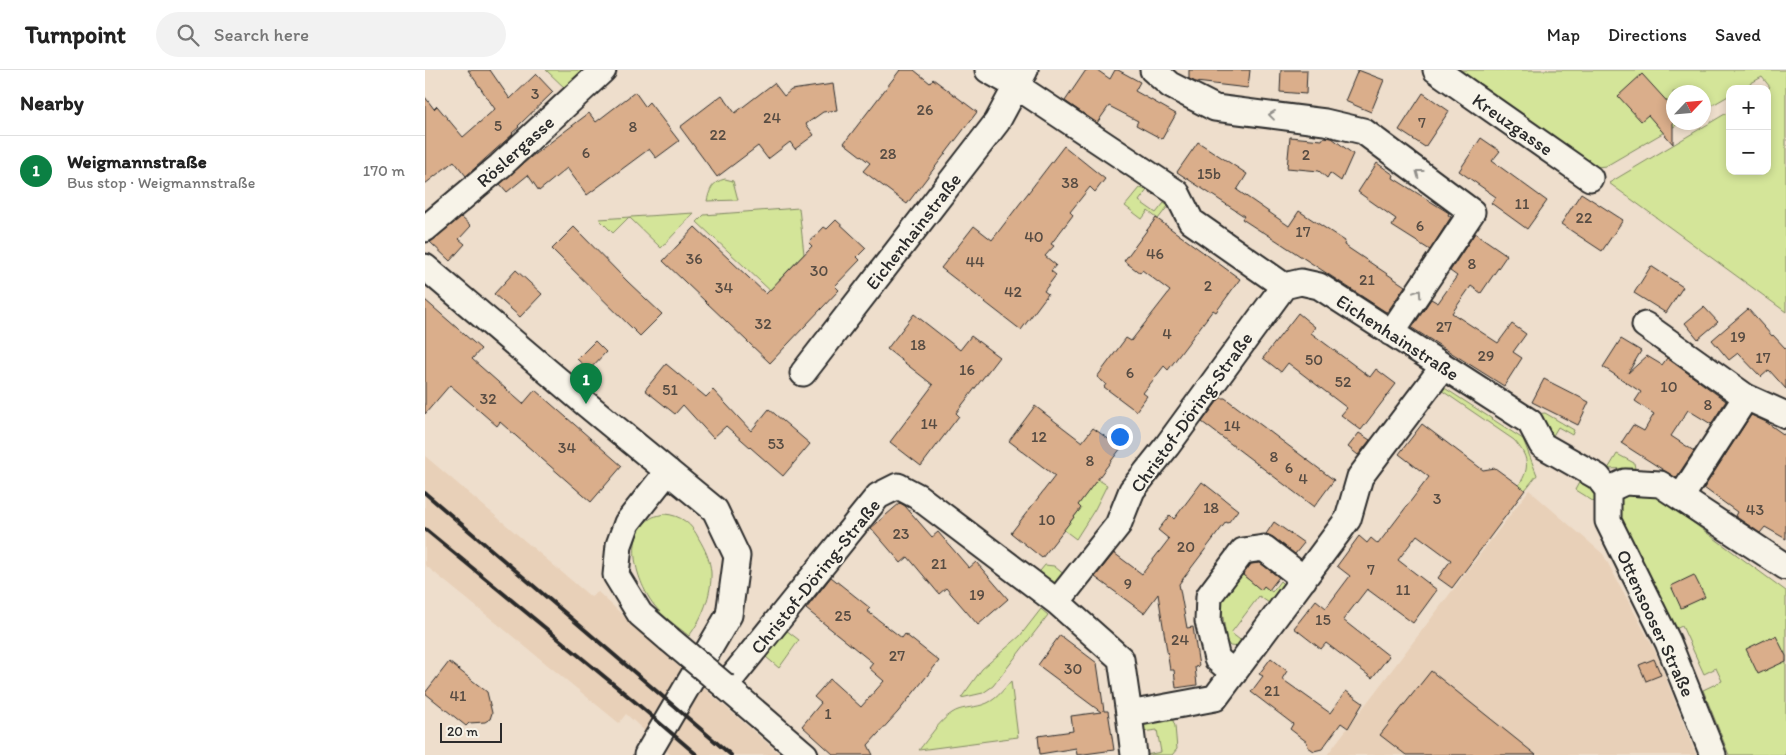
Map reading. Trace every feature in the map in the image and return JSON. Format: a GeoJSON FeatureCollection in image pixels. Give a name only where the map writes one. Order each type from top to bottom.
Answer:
{"type":"FeatureCollection","features":[{"type":"Feature","properties":{"kind":"street","name":"Röslergasse"},"geometry":{"type":"LineString","coordinates":[[425,229],[500,166],[603,70]]}},
{"type":"Feature","properties":{"kind":"street"},"geometry":{"type":"LineString","coordinates":[[988,70],[1020,78],[1177,193],[1191,221],[1284,286]]}},
{"type":"Feature","properties":{"kind":"street"},"geometry":{"type":"LineString","coordinates":[[1153,70],[1170,85],[1215,108],[1325,122],[1363,131],[1472,212],[1391,333]]}},
{"type":"Feature","properties":{"kind":"street","name":"Kreuzgasse"},"geometry":{"type":"LineString","coordinates":[[1437,70],[1590,178]]}},
{"type":"Feature","properties":{"kind":"street","name":"Eichenhainstraße"},"geometry":{"type":"LineString","coordinates":[[803,373],[997,122],[1020,78]]}},
{"type":"Feature","properties":{"kind":"street"},"geometry":{"type":"LineString","coordinates":[[425,267],[586,404],[715,510],[737,556],[729,615],[647,755]]}},
{"type":"Feature","properties":{"kind":"street","name":"Eichenhainstraße"},"geometry":{"type":"LineString","coordinates":[[1284,286],[1301,282],[1319,286],[1530,422],[1541,445],[1598,477],[1608,490]]}},
{"type":"Feature","properties":{"kind":"street","name":"Christof-Döring-Straße"},"geometry":{"type":"LineString","coordinates":[[725,686],[878,496],[898,486],[917,496],[1057,602],[1118,525],[1132,490],[1167,446],[1284,286]]}},
{"type":"Feature","properties":{"kind":"street"},"geometry":{"type":"LineString","coordinates":[[1645,325],[1746,397],[1786,415]]}},
{"type":"Feature","properties":{"kind":"street"},"geometry":{"type":"LineString","coordinates":[[1129,714],[1215,698],[1348,519],[1360,477],[1443,367]]}},
{"type":"Feature","properties":{"kind":"street"},"geometry":{"type":"LineString","coordinates":[[1681,497],[1746,397]]}},
{"type":"Feature","properties":{"kind":"street"},"geometry":{"type":"LineString","coordinates":[[668,471],[627,523],[619,544],[617,575],[640,614],[805,755]]}},
{"type":"Feature","properties":{"kind":"street"},"geometry":{"type":"LineString","coordinates":[[1608,490],[1625,482],[1660,484],[1786,567]]}},
{"type":"Feature","properties":{"kind":"street","name":"Ottensooser Straße"},"geometry":{"type":"LineString","coordinates":[[1608,490],[1608,521],[1668,642],[1713,755]]}},
{"type":"Feature","properties":{"kind":"street"},"geometry":{"type":"LineString","coordinates":[[1234,673],[1217,659],[1208,621],[1209,596],[1243,551],[1264,548],[1304,579]]}},
{"type":"Feature","properties":{"kind":"street"},"geometry":{"type":"LineString","coordinates":[[1057,602],[1121,659],[1134,755]]}},
{"type":"Feature","properties":{"kind":"shaded area"},"geometry":{"type":"Polygon","coordinates":[[[425,456],[591,597],[598,592],[669,658],[781,755],[671,755],[626,714],[619,723],[425,565],[425,456]]]}},
{"type":"Feature","properties":{"kind":"shaded area"},"geometry":{"type":"Polygon","coordinates":[[[1529,490],[1603,554],[1655,651],[1696,755],[1327,755],[1529,490]]]}},
{"type":"Feature","properties":{"kind":"green space"},"geometry":{"type":"Polygon","coordinates":[[[546,70],[591,70],[568,91],[546,70]]]}},
{"type":"Feature","properties":{"kind":"green space"},"geometry":{"type":"Polygon","coordinates":[[[1444,70],[1786,70],[1786,312],[1609,183],[1698,130],[1711,130],[1711,122],[1726,113],[1726,175],[1771,175],[1771,85],[1768,85],[1762,77],[1747,85],[1726,85],[1726,97],[1711,106],[1711,85],[1666,85],[1666,130],[1668,130],[1606,166],[1586,168],[1444,70]]]}},
{"type":"Feature","properties":{"kind":"green space"},"geometry":{"type":"Polygon","coordinates":[[[725,179],[733,181],[738,200],[707,201],[712,187],[717,182],[725,179]]]}},
{"type":"Feature","properties":{"kind":"green space"},"geometry":{"type":"Polygon","coordinates":[[[1140,188],[1147,190],[1139,201],[1156,213],[1164,203],[1168,206],[1158,219],[1148,211],[1142,219],[1125,206],[1140,188]]]}},
{"type":"Feature","properties":{"kind":"green space"},"geometry":{"type":"Polygon","coordinates":[[[799,208],[804,254],[779,280],[777,297],[697,222],[704,215],[799,208]]]}},
{"type":"Feature","properties":{"kind":"green space"},"geometry":{"type":"Polygon","coordinates":[[[694,213],[661,248],[629,217],[694,213]]]}},
{"type":"Feature","properties":{"kind":"green space"},"geometry":{"type":"Polygon","coordinates":[[[629,217],[613,233],[599,219],[629,217]]]}},
{"type":"Feature","properties":{"kind":"green space"},"geometry":{"type":"Polygon","coordinates":[[[1443,387],[1523,439],[1537,475],[1525,490],[1519,485],[1525,473],[1526,462],[1519,446],[1514,440],[1438,388],[1443,387]]]}},
{"type":"Feature","properties":{"kind":"green space"},"geometry":{"type":"Polygon","coordinates":[[[1545,413],[1574,430],[1572,435],[1558,427],[1551,439],[1534,414],[1545,413]]]}},
{"type":"Feature","properties":{"kind":"green space"},"geometry":{"type":"Polygon","coordinates":[[[1617,454],[1634,463],[1635,468],[1608,469],[1617,454]]]}},
{"type":"Feature","properties":{"kind":"green space"},"geometry":{"type":"Polygon","coordinates":[[[1582,477],[1596,493],[1596,503],[1575,490],[1582,477]]]}},
{"type":"Feature","properties":{"kind":"green space"},"geometry":{"type":"Polygon","coordinates":[[[1097,479],[1107,485],[1095,509],[1076,539],[1064,530],[1081,508],[1078,505],[1097,479]]]}},
{"type":"Feature","properties":{"kind":"green space"},"geometry":{"type":"Polygon","coordinates":[[[1650,491],[1786,591],[1786,755],[1729,755],[1703,690],[1722,681],[1716,668],[1704,674],[1682,626],[1673,630],[1618,519],[1616,503],[1621,493],[1650,491]]]}},
{"type":"Feature","properties":{"kind":"green space"},"geometry":{"type":"Polygon","coordinates":[[[664,514],[681,518],[693,529],[705,551],[711,572],[708,597],[702,614],[689,636],[654,605],[642,584],[635,559],[637,535],[643,525],[653,517],[664,514]]]}},
{"type":"Feature","properties":{"kind":"green space"},"geometry":{"type":"Polygon","coordinates":[[[1045,565],[1054,566],[1066,576],[1050,584],[1036,576],[1045,565]]]}},
{"type":"Feature","properties":{"kind":"green space"},"geometry":{"type":"Polygon","coordinates":[[[1240,573],[1261,589],[1264,586],[1272,592],[1280,581],[1285,586],[1272,605],[1259,596],[1231,633],[1244,643],[1239,647],[1230,646],[1227,642],[1220,599],[1240,573]]]}},
{"type":"Feature","properties":{"kind":"green space"},"geometry":{"type":"Polygon","coordinates":[[[1041,609],[1048,615],[993,686],[983,693],[961,698],[982,669],[1020,636],[1041,609]]]}},
{"type":"Feature","properties":{"kind":"green space"},"geometry":{"type":"Polygon","coordinates":[[[786,630],[799,640],[779,668],[766,657],[786,630]]]}},
{"type":"Feature","properties":{"kind":"green space"},"geometry":{"type":"Polygon","coordinates":[[[1011,681],[1018,737],[919,750],[947,716],[959,710],[991,701],[1011,681]]]}},
{"type":"Feature","properties":{"kind":"green space"},"geometry":{"type":"Polygon","coordinates":[[[1172,718],[1175,726],[1177,749],[1172,755],[1146,755],[1161,752],[1157,730],[1142,732],[1142,728],[1146,723],[1172,718]]]}},
{"type":"Feature","properties":{"kind":"building"},"geometry":{"type":"Polygon","coordinates":[[[468,70],[490,70],[510,99],[536,74],[553,92],[518,126],[513,134],[466,176],[454,161],[425,184],[425,97],[434,109],[437,106],[463,137],[495,109],[468,70]]]}},
{"type":"Feature","properties":{"kind":"building"},"geometry":{"type":"Polygon","coordinates":[[[900,70],[914,70],[930,83],[933,79],[977,112],[907,204],[863,171],[870,163],[844,143],[900,70]]]}},
{"type":"Feature","properties":{"kind":"building"},"geometry":{"type":"Polygon","coordinates":[[[1086,70],[1097,70],[1110,79],[1115,70],[1118,70],[1140,82],[1135,91],[1176,114],[1162,139],[1136,125],[1138,121],[1109,106],[1097,123],[1065,101],[1086,70]]]}},
{"type":"Feature","properties":{"kind":"building"},"geometry":{"type":"Polygon","coordinates":[[[1189,70],[1250,70],[1248,88],[1196,82],[1189,79],[1189,70]]]}},
{"type":"Feature","properties":{"kind":"building"},"geometry":{"type":"Polygon","coordinates":[[[1281,70],[1307,70],[1306,94],[1280,92],[1281,70]]]}},
{"type":"Feature","properties":{"kind":"building"},"geometry":{"type":"Polygon","coordinates":[[[1358,70],[1384,80],[1371,112],[1345,101],[1358,70]]]}},
{"type":"Feature","properties":{"kind":"building"},"geometry":{"type":"Polygon","coordinates":[[[1642,74],[1666,100],[1666,130],[1673,130],[1673,144],[1648,115],[1641,121],[1618,96],[1642,74]]]}},
{"type":"Feature","properties":{"kind":"building"},"geometry":{"type":"Polygon","coordinates":[[[774,83],[784,96],[791,90],[833,84],[837,110],[823,112],[806,124],[814,135],[795,149],[790,142],[768,159],[758,146],[717,177],[680,127],[722,95],[735,113],[774,83]]]}},
{"type":"Feature","properties":{"kind":"building"},"geometry":{"type":"Polygon","coordinates":[[[635,92],[645,106],[649,102],[679,141],[656,158],[649,149],[587,195],[567,168],[539,191],[528,175],[507,192],[500,184],[531,157],[589,113],[596,122],[635,92]]]}},
{"type":"Feature","properties":{"kind":"building"},"geometry":{"type":"Polygon","coordinates":[[[1423,93],[1449,111],[1425,147],[1399,130],[1423,93]]]}},
{"type":"Feature","properties":{"kind":"building"},"geometry":{"type":"Polygon","coordinates":[[[1290,137],[1322,140],[1324,137],[1332,138],[1353,154],[1341,181],[1330,173],[1327,178],[1319,171],[1287,168],[1290,137]]]}},
{"type":"Feature","properties":{"kind":"building"},"geometry":{"type":"Polygon","coordinates":[[[1481,138],[1500,151],[1492,161],[1547,201],[1527,229],[1491,203],[1496,197],[1459,171],[1481,138]]]}},
{"type":"Feature","properties":{"kind":"building"},"geometry":{"type":"Polygon","coordinates":[[[1198,142],[1247,174],[1237,190],[1289,226],[1299,211],[1345,241],[1344,245],[1405,286],[1388,311],[1386,312],[1242,219],[1244,216],[1177,172],[1198,142]]]}},
{"type":"Feature","properties":{"kind":"building"},"geometry":{"type":"Polygon","coordinates":[[[1064,146],[1105,179],[1095,192],[1090,187],[1070,212],[1073,215],[1051,244],[1054,246],[1045,256],[1056,265],[1051,271],[1056,275],[1044,291],[1048,294],[1021,330],[941,268],[974,226],[992,240],[1064,146]]]}},
{"type":"Feature","properties":{"kind":"building"},"geometry":{"type":"Polygon","coordinates":[[[1377,163],[1394,175],[1393,178],[1449,213],[1448,215],[1451,217],[1430,250],[1392,226],[1396,219],[1358,192],[1377,163]]]}},
{"type":"Feature","properties":{"kind":"building"},"geometry":{"type":"Polygon","coordinates":[[[1581,193],[1623,220],[1602,251],[1561,224],[1581,193]]]}},
{"type":"Feature","properties":{"kind":"building"},"geometry":{"type":"Polygon","coordinates":[[[461,217],[471,226],[459,239],[465,244],[450,261],[430,242],[461,217]]]}},
{"type":"Feature","properties":{"kind":"building"},"geometry":{"type":"Polygon","coordinates":[[[1156,218],[1240,279],[1216,312],[1213,310],[1168,370],[1164,366],[1143,393],[1147,396],[1136,411],[1104,387],[1106,384],[1097,377],[1126,338],[1131,341],[1170,291],[1142,270],[1140,273],[1124,261],[1156,218]]]}},
{"type":"Feature","properties":{"kind":"building"},"geometry":{"type":"Polygon","coordinates":[[[836,220],[866,248],[857,257],[860,260],[835,286],[839,290],[770,363],[663,261],[695,227],[766,294],[812,246],[809,243],[824,227],[827,229],[836,220]]]}},
{"type":"Feature","properties":{"kind":"building"},"geometry":{"type":"Polygon","coordinates":[[[574,227],[662,314],[640,336],[552,249],[574,227]]]}},
{"type":"Feature","properties":{"kind":"building"},"geometry":{"type":"Polygon","coordinates":[[[1475,233],[1507,255],[1481,293],[1471,286],[1452,313],[1498,343],[1512,324],[1526,334],[1513,352],[1522,358],[1504,386],[1412,328],[1431,299],[1438,303],[1457,276],[1450,271],[1475,233]]]}},
{"type":"Feature","properties":{"kind":"building"},"geometry":{"type":"Polygon","coordinates":[[[1651,266],[1683,287],[1666,313],[1634,293],[1651,266]]]}},
{"type":"Feature","properties":{"kind":"building"},"geometry":{"type":"Polygon","coordinates":[[[516,270],[542,294],[520,317],[494,294],[516,270]]]}},
{"type":"Feature","properties":{"kind":"building"},"geometry":{"type":"Polygon","coordinates":[[[425,300],[481,349],[472,359],[523,404],[535,390],[622,466],[591,502],[500,422],[497,426],[450,385],[425,414],[425,300]]]}},
{"type":"Feature","properties":{"kind":"building"},"geometry":{"type":"Polygon","coordinates":[[[1704,307],[1718,322],[1698,339],[1685,323],[1704,307]]]}},
{"type":"Feature","properties":{"kind":"building"},"geometry":{"type":"Polygon","coordinates":[[[1748,309],[1786,349],[1786,389],[1769,370],[1761,377],[1738,353],[1729,360],[1712,340],[1748,309]]]}},
{"type":"Feature","properties":{"kind":"building"},"geometry":{"type":"Polygon","coordinates":[[[1298,313],[1315,327],[1311,333],[1370,377],[1376,369],[1396,384],[1361,430],[1341,415],[1347,408],[1288,363],[1281,372],[1263,358],[1298,313]]]}},
{"type":"Feature","properties":{"kind":"building"},"geometry":{"type":"Polygon","coordinates":[[[914,314],[960,350],[971,336],[999,357],[956,413],[959,416],[921,466],[890,442],[933,385],[887,349],[914,314]]]}},
{"type":"Feature","properties":{"kind":"building"},"geometry":{"type":"Polygon","coordinates":[[[1621,339],[1641,351],[1628,373],[1647,356],[1662,365],[1667,358],[1726,401],[1711,424],[1688,410],[1671,436],[1694,451],[1676,478],[1621,443],[1633,425],[1644,431],[1654,414],[1635,401],[1641,392],[1603,367],[1621,339]]]}},
{"type":"Feature","properties":{"kind":"building"},"geometry":{"type":"Polygon","coordinates":[[[595,341],[606,352],[589,370],[577,359],[595,341]]]}},
{"type":"Feature","properties":{"kind":"building"},"geometry":{"type":"Polygon","coordinates":[[[666,364],[706,397],[713,390],[751,431],[769,409],[810,444],[783,476],[726,426],[713,438],[683,405],[675,414],[645,390],[666,364]]]}},
{"type":"Feature","properties":{"kind":"building"},"geometry":{"type":"Polygon","coordinates":[[[1544,379],[1589,402],[1578,425],[1532,402],[1544,379]]]}},
{"type":"Feature","properties":{"kind":"building"},"geometry":{"type":"Polygon","coordinates":[[[1220,398],[1225,398],[1334,480],[1314,507],[1202,422],[1220,398]]]}},
{"type":"Feature","properties":{"kind":"building"},"geometry":{"type":"Polygon","coordinates":[[[1035,406],[1082,442],[1093,428],[1121,448],[1078,505],[1081,508],[1042,558],[1011,533],[1055,476],[1009,441],[1035,406]]]}},
{"type":"Feature","properties":{"kind":"building"},"geometry":{"type":"Polygon","coordinates":[[[1751,415],[1766,422],[1786,436],[1786,539],[1765,527],[1760,533],[1735,516],[1737,512],[1704,488],[1751,415]]]}},
{"type":"Feature","properties":{"kind":"building"},"geometry":{"type":"Polygon","coordinates":[[[1422,424],[1483,470],[1495,468],[1525,490],[1452,588],[1438,578],[1451,560],[1417,535],[1398,560],[1437,590],[1413,623],[1367,589],[1343,620],[1389,656],[1372,678],[1326,643],[1321,649],[1294,628],[1316,600],[1326,608],[1350,576],[1337,566],[1359,536],[1367,543],[1371,538],[1378,544],[1429,477],[1399,454],[1422,424]]]}},
{"type":"Feature","properties":{"kind":"building"},"geometry":{"type":"Polygon","coordinates":[[[1359,433],[1370,440],[1358,455],[1348,447],[1359,433]]]}},
{"type":"Feature","properties":{"kind":"building"},"geometry":{"type":"Polygon","coordinates":[[[1202,482],[1238,510],[1228,523],[1226,522],[1179,584],[1187,628],[1193,627],[1199,666],[1195,667],[1197,685],[1176,688],[1174,670],[1170,670],[1158,594],[1144,613],[1095,577],[1114,553],[1142,574],[1169,539],[1158,530],[1170,515],[1174,519],[1202,482]]]}},
{"type":"Feature","properties":{"kind":"building"},"geometry":{"type":"Polygon","coordinates":[[[900,503],[905,506],[932,537],[938,532],[969,568],[976,562],[1008,599],[978,625],[946,588],[939,594],[908,557],[901,563],[871,528],[900,503]]]}},
{"type":"Feature","properties":{"kind":"building"},"geometry":{"type":"Polygon","coordinates":[[[1274,522],[1304,543],[1295,554],[1273,537],[1266,534],[1274,522]]]}},
{"type":"Feature","properties":{"kind":"building"},"geometry":{"type":"Polygon","coordinates":[[[1260,563],[1279,577],[1269,590],[1264,586],[1261,590],[1243,575],[1251,564],[1260,563]]]}},
{"type":"Feature","properties":{"kind":"building"},"geometry":{"type":"Polygon","coordinates":[[[1694,575],[1705,597],[1681,608],[1671,586],[1694,575]]]}},
{"type":"Feature","properties":{"kind":"building"},"geometry":{"type":"Polygon","coordinates":[[[831,577],[870,608],[867,611],[902,638],[905,634],[939,661],[898,712],[868,745],[873,755],[834,755],[802,726],[821,703],[814,697],[830,679],[861,707],[884,681],[869,668],[873,663],[806,609],[831,577]]]}},
{"type":"Feature","properties":{"kind":"building"},"geometry":{"type":"Polygon","coordinates":[[[1060,635],[1097,663],[1104,711],[1108,711],[1114,750],[1077,755],[1076,748],[1040,754],[1038,736],[1073,731],[1071,716],[1101,712],[1038,665],[1060,635]]]}},
{"type":"Feature","properties":{"kind":"building"},"geometry":{"type":"Polygon","coordinates":[[[1776,636],[1786,656],[1786,661],[1758,674],[1746,649],[1776,636]]]}},
{"type":"Feature","properties":{"kind":"building"},"geometry":{"type":"Polygon","coordinates":[[[1271,658],[1287,671],[1282,679],[1330,713],[1346,691],[1363,703],[1348,728],[1341,723],[1322,749],[1314,751],[1308,747],[1307,742],[1290,729],[1293,724],[1251,692],[1263,676],[1259,674],[1271,658]]]}},
{"type":"Feature","properties":{"kind":"building"},"geometry":{"type":"Polygon","coordinates":[[[1654,659],[1661,675],[1646,681],[1639,665],[1654,659]]]}},
{"type":"Feature","properties":{"kind":"building"},"geometry":{"type":"Polygon","coordinates":[[[449,662],[487,692],[492,713],[490,719],[485,722],[469,723],[466,726],[425,693],[449,662]]]}},
{"type":"Feature","properties":{"kind":"building"},"geometry":{"type":"Polygon","coordinates":[[[1431,671],[1536,755],[1406,755],[1380,735],[1431,671]]]}},
{"type":"Feature","properties":{"kind":"railway"},"geometry":{"type":"LineString","coordinates":[[425,493],[731,755]]}},
{"type":"Feature","properties":{"kind":"railway"},"geometry":{"type":"LineString","coordinates":[[425,529],[697,755]]}},
{"type":"Feature","properties":{"kind":"place","name":"Weigmannstraße"},"geometry":{"type":"Point","coordinates":[586,404]}}]}
